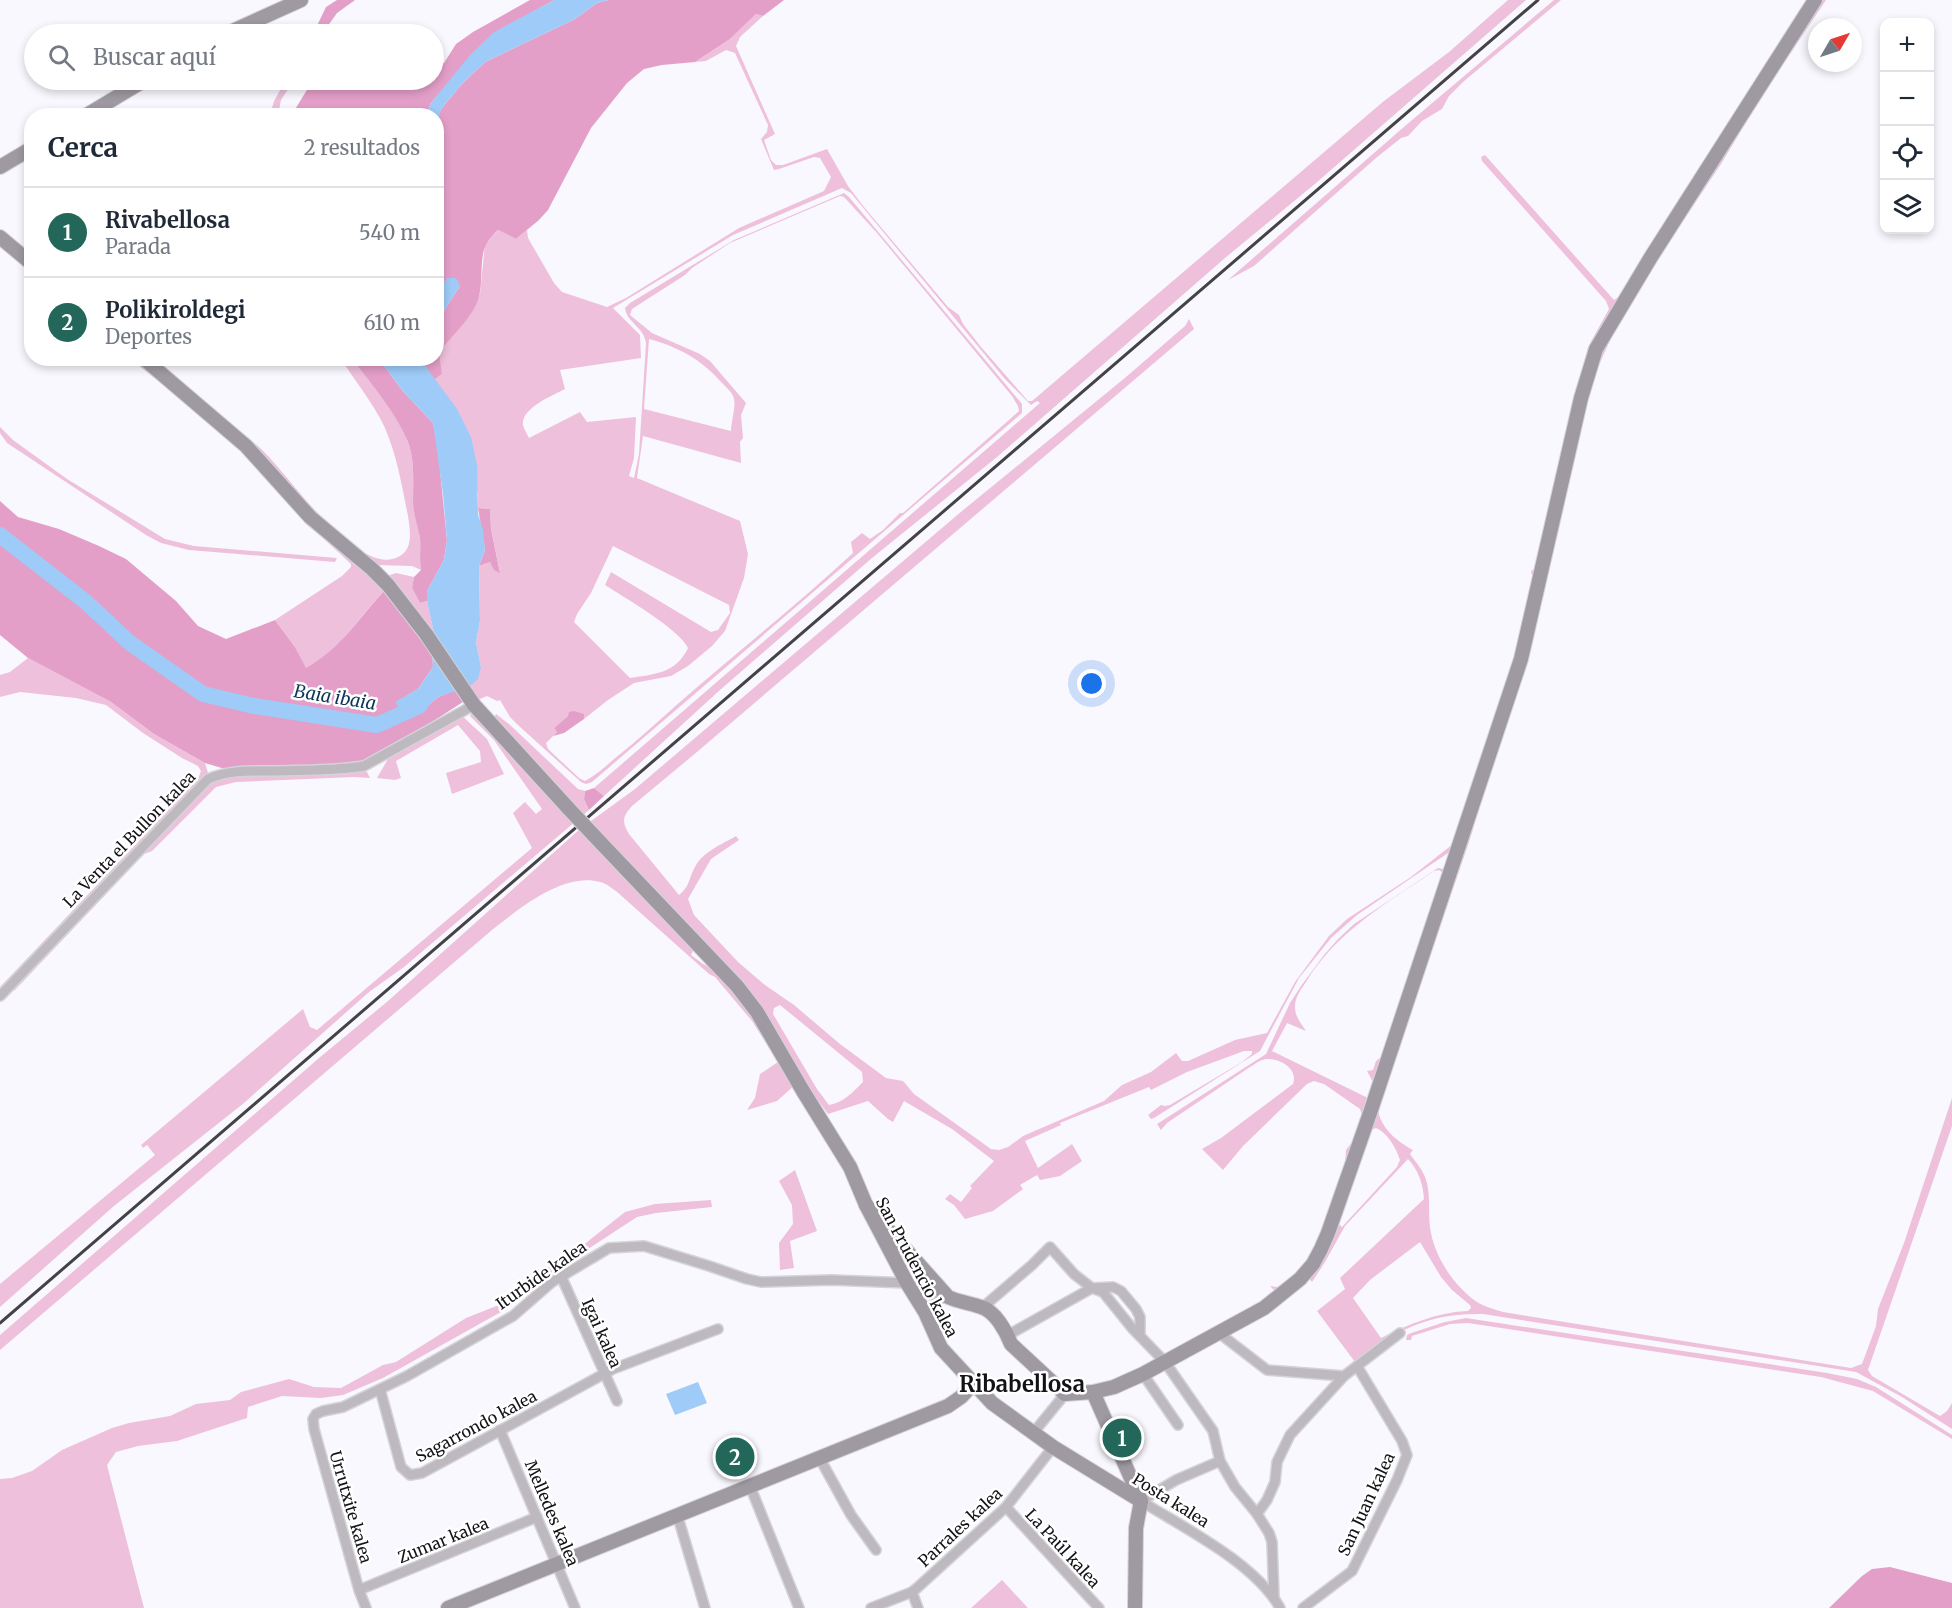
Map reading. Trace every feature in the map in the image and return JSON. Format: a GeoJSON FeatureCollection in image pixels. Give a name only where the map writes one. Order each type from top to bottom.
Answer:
{"type":"FeatureCollection","features":[{"type":"Feature","properties":{"kind":"street"},"geometry":{"type":"LineString","coordinates":[[248,24],[301,0]]}},
{"type":"Feature","properties":{"kind":"street"},"geometry":{"type":"LineString","coordinates":[[866,1205],[948,1297],[958,1302],[983,1307],[990,1312],[1008,1335],[1016,1350],[1065,1394],[1093,1392],[1114,1387],[1166,1362],[1274,1301],[1300,1279],[1313,1264],[1328,1233],[1370,1113],[1521,659],[1581,398],[1596,349],[1651,257],[1815,0]]}},
{"type":"Feature","properties":{"kind":"street"},"geometry":{"type":"LineString","coordinates":[[98,108],[128,90]]}},
{"type":"Feature","properties":{"kind":"street"},"geometry":{"type":"LineString","coordinates":[[0,167],[24,153]]}},
{"type":"Feature","properties":{"kind":"street"},"geometry":{"type":"LineString","coordinates":[[0,237],[24,257]]}},
{"type":"Feature","properties":{"kind":"street","name":"San Prudencio kalea"},"geometry":{"type":"LineString","coordinates":[[151,366],[246,446],[310,517],[388,585],[426,634],[474,705],[747,999],[768,1029],[802,1091],[850,1167],[866,1205],[927,1317],[941,1348],[992,1403],[1034,1432]]}},
{"type":"Feature","properties":{"kind":"street","name":"La Venta el Bullon kalea"},"geometry":{"type":"LineString","coordinates":[[0,996],[208,779],[220,774],[244,771],[345,770],[364,766],[474,705]]}},
{"type":"Feature","properties":{"kind":"street","name":"Iturbide kalea"},"geometry":{"type":"LineString","coordinates":[[316,1414],[343,1407],[380,1389],[513,1316],[561,1276],[609,1248],[645,1246],[762,1282],[832,1280],[907,1283]]}},
{"type":"Feature","properties":{"kind":"street"},"geometry":{"type":"LineString","coordinates":[[983,1307],[1050,1247],[1074,1274],[1092,1288],[1103,1292],[1140,1336],[1166,1362],[1213,1431],[1220,1461],[1235,1487],[1269,1533],[1272,1542],[1274,1597]]}},
{"type":"Feature","properties":{"kind":"street","name":"Igai kalea"},"geometry":{"type":"LineString","coordinates":[[561,1276],[617,1401]]}},
{"type":"Feature","properties":{"kind":"street"},"geometry":{"type":"LineString","coordinates":[[1008,1335],[1092,1288],[1113,1287],[1121,1291],[1138,1314],[1140,1336]]}},
{"type":"Feature","properties":{"kind":"street"},"geometry":{"type":"LineString","coordinates":[[927,1317],[936,1299],[948,1297]]}},
{"type":"Feature","properties":{"kind":"street","name":"Sagarrondo kalea"},"geometry":{"type":"LineString","coordinates":[[380,1389],[401,1467],[410,1475],[422,1473],[613,1369],[718,1329]]}},
{"type":"Feature","properties":{"kind":"street"},"geometry":{"type":"LineString","coordinates":[[1219,1333],[1267,1370],[1344,1376]]}},
{"type":"Feature","properties":{"kind":"street"},"geometry":{"type":"LineString","coordinates":[[1257,1514],[1267,1500],[1275,1482],[1276,1462],[1290,1435],[1344,1376],[1400,1333]]}},
{"type":"Feature","properties":{"kind":"street","name":"San Juan kalea"},"geometry":{"type":"LineString","coordinates":[[1303,1608],[1352,1571],[1407,1455],[1402,1441],[1357,1366]]}},
{"type":"Feature","properties":{"kind":"street"},"geometry":{"type":"LineString","coordinates":[[1143,1374],[1178,1425]]}},
{"type":"Feature","properties":{"kind":"street"},"geometry":{"type":"LineString","coordinates":[[448,1608],[948,1406],[961,1397],[973,1384]]}},
{"type":"Feature","properties":{"kind":"street"},"geometry":{"type":"LineString","coordinates":[[1093,1392],[1141,1501],[1136,1528],[1135,1608]]}},
{"type":"Feature","properties":{"kind":"street"},"geometry":{"type":"LineString","coordinates":[[1034,1432],[1065,1394]]}},
{"type":"Feature","properties":{"kind":"street","name":"Urrutxite kalea"},"geometry":{"type":"LineString","coordinates":[[316,1414],[313,1419],[314,1429],[366,1608]]}},
{"type":"Feature","properties":{"kind":"street","name":"Melledes kalea"},"geometry":{"type":"LineString","coordinates":[[500,1431],[575,1608]]}},
{"type":"Feature","properties":{"kind":"street","name":"Posta kalea"},"geometry":{"type":"LineString","coordinates":[[1034,1432],[1053,1447],[1237,1563],[1274,1597],[1280,1608]]}},
{"type":"Feature","properties":{"kind":"street","name":"Parrales kalea"},"geometry":{"type":"LineString","coordinates":[[871,1608],[912,1592],[1006,1507],[1053,1447]]}},
{"type":"Feature","properties":{"kind":"street"},"geometry":{"type":"LineString","coordinates":[[819,1457],[851,1515],[876,1550]]}},
{"type":"Feature","properties":{"kind":"street"},"geometry":{"type":"LineString","coordinates":[[1141,1501],[1176,1480],[1220,1461]]}},
{"type":"Feature","properties":{"kind":"street"},"geometry":{"type":"LineString","coordinates":[[750,1486],[799,1608]]}},
{"type":"Feature","properties":{"kind":"street","name":"La Paúl kalea"},"geometry":{"type":"LineString","coordinates":[[1006,1507],[1099,1608]]}},
{"type":"Feature","properties":{"kind":"street"},"geometry":{"type":"LineString","coordinates":[[677,1514],[705,1608]]}},
{"type":"Feature","properties":{"kind":"street","name":"Zumar kalea"},"geometry":{"type":"LineString","coordinates":[[359,1590],[537,1517]]}},
{"type":"Feature","properties":{"kind":"street"},"geometry":{"type":"LineString","coordinates":[[1261,1585],[1274,1578]]}},
{"type":"Feature","properties":{"kind":"street"},"geometry":{"type":"LineString","coordinates":[[912,1592],[918,1608]]}},
{"type":"Feature","properties":{"kind":"shaded area"},"geometry":{"type":"Polygon","coordinates":[[[337,0],[355,0],[337,13],[329,24],[318,24],[326,7],[337,0]]]}},
{"type":"Feature","properties":{"kind":"shaded area"},"geometry":{"type":"Polygon","coordinates":[[[530,0],[554,0],[529,14],[444,88],[444,63],[456,44],[530,0]]]}},
{"type":"Feature","properties":{"kind":"shaded area"},"geometry":{"type":"Polygon","coordinates":[[[608,0],[784,0],[763,16],[756,14],[730,39],[695,62],[644,69],[627,83],[591,128],[548,210],[516,239],[498,230],[488,241],[482,259],[479,298],[468,318],[444,347],[444,312],[460,286],[444,284],[444,108],[442,108],[485,62],[575,19],[597,3],[608,0]]]}},
{"type":"Feature","properties":{"kind":"shaded area"},"geometry":{"type":"Polygon","coordinates":[[[1508,0],[1526,0],[997,457],[872,558],[720,690],[604,796],[594,788],[1040,403],[1037,401],[1031,405],[1005,379],[851,193],[842,188],[733,235],[613,308],[640,335],[641,358],[560,370],[565,389],[532,408],[527,413],[523,425],[529,438],[580,412],[587,422],[636,417],[634,458],[629,476],[634,478],[639,454],[646,343],[625,308],[734,240],[844,193],[1022,404],[1022,413],[592,782],[586,784],[581,782],[510,717],[500,700],[497,701],[487,696],[480,699],[474,698],[466,687],[481,667],[476,642],[480,621],[479,566],[490,562],[500,572],[491,529],[490,509],[478,508],[478,493],[439,387],[434,380],[442,374],[440,366],[444,366],[444,345],[480,294],[485,244],[498,230],[516,239],[527,230],[528,238],[554,283],[562,292],[607,307],[626,298],[739,228],[824,191],[831,177],[820,158],[814,157],[774,170],[761,139],[767,132],[768,125],[735,53],[726,50],[706,61],[695,62],[730,39],[756,14],[763,16],[740,37],[736,46],[775,134],[764,140],[771,160],[776,165],[783,165],[827,149],[848,186],[864,207],[948,307],[959,315],[963,324],[981,347],[1028,401],[1032,401],[1384,101],[1449,52],[1508,0]],[[840,196],[730,243],[632,309],[630,315],[652,333],[700,354],[710,361],[746,403],[741,415],[743,438],[740,442],[741,463],[643,436],[637,478],[740,521],[748,554],[744,578],[725,631],[712,646],[688,666],[671,676],[634,683],[584,719],[584,714],[568,716],[554,728],[557,732],[546,743],[548,749],[585,781],[631,745],[832,572],[853,553],[851,542],[862,533],[870,539],[883,530],[1019,411],[1012,396],[877,233],[844,197],[840,196]],[[649,339],[644,409],[731,431],[734,402],[730,391],[707,368],[670,346],[649,339]],[[613,546],[591,593],[574,622],[630,678],[664,671],[678,663],[688,648],[663,623],[605,585],[611,572],[711,632],[718,630],[730,613],[729,605],[613,546]]]}},
{"type":"Feature","properties":{"kind":"shaded area"},"geometry":{"type":"Polygon","coordinates":[[[1554,0],[1561,0],[1463,82],[1449,96],[1442,109],[1422,121],[1408,136],[1401,138],[1376,158],[1254,266],[1228,280],[1405,126],[1554,0]]]}},
{"type":"Feature","properties":{"kind":"shaded area"},"geometry":{"type":"Polygon","coordinates":[[[1807,0],[1811,0],[1595,343],[1525,633],[1455,846],[1448,853],[1357,915],[1331,938],[1299,978],[1260,1051],[1154,1118],[1151,1119],[1148,1115],[1161,1105],[1170,1105],[1242,1062],[1252,1054],[1252,1051],[1244,1051],[1187,1072],[1151,1090],[1149,1087],[1060,1123],[1061,1125],[1025,1141],[1038,1168],[1072,1144],[1082,1161],[1060,1176],[1040,1180],[1037,1175],[1020,1185],[1023,1189],[993,1211],[965,1219],[954,1205],[945,1199],[950,1194],[961,1202],[972,1188],[970,1186],[994,1161],[952,1129],[904,1101],[893,1122],[868,1101],[828,1114],[811,1091],[809,1092],[768,1021],[694,948],[691,955],[714,969],[748,1007],[795,1085],[777,1101],[747,1110],[755,1098],[760,1074],[778,1062],[752,1021],[715,977],[616,891],[600,882],[586,880],[571,882],[542,894],[492,930],[0,1350],[0,1335],[319,1058],[388,1001],[580,829],[635,789],[962,511],[1126,377],[1185,326],[1189,319],[1194,329],[632,806],[626,813],[624,823],[629,834],[679,895],[686,888],[698,862],[713,849],[736,836],[739,840],[711,859],[688,899],[694,915],[738,962],[765,985],[794,1005],[840,1044],[886,1078],[903,1081],[914,1094],[991,1149],[999,1150],[1008,1147],[1023,1136],[1104,1101],[1122,1085],[1151,1072],[1176,1053],[1182,1061],[1188,1061],[1235,1040],[1267,1033],[1295,982],[1329,936],[1347,919],[1411,877],[1453,844],[1512,670],[1533,579],[1531,571],[1535,569],[1588,347],[1609,309],[1606,301],[1482,161],[1481,157],[1485,155],[1614,300],[1621,295],[1807,0]],[[780,1005],[774,1008],[773,1014],[817,1089],[829,1105],[852,1093],[863,1082],[862,1072],[780,1005]]]}},
{"type":"Feature","properties":{"kind":"shaded area"},"geometry":{"type":"Polygon","coordinates":[[[1820,0],[1826,0],[1814,18],[1809,18],[1820,0]]]}},
{"type":"Feature","properties":{"kind":"shaded area"},"geometry":{"type":"Polygon","coordinates":[[[1808,19],[1808,27],[1618,323],[1598,367],[1587,402],[1539,614],[1469,842],[1378,1109],[1379,1116],[1391,1134],[1413,1150],[1410,1154],[1425,1177],[1431,1233],[1437,1253],[1461,1289],[1480,1304],[1503,1312],[1851,1368],[1862,1364],[1876,1326],[1878,1309],[1904,1243],[1952,1098],[1952,1126],[1868,1370],[1872,1376],[1940,1416],[1952,1403],[1952,1429],[1902,1397],[1856,1372],[1483,1314],[1462,1314],[1412,1326],[1355,1362],[1317,1311],[1345,1289],[1340,1278],[1424,1199],[1420,1178],[1408,1159],[1345,1226],[1312,1282],[1307,1276],[1336,1222],[1342,1227],[1397,1167],[1400,1160],[1394,1146],[1384,1133],[1376,1128],[1368,1131],[1489,768],[1586,392],[1601,345],[1808,19]],[[1420,1242],[1370,1280],[1353,1298],[1381,1338],[1424,1320],[1468,1311],[1471,1308],[1470,1305],[1441,1277],[1420,1242]]]}},
{"type":"Feature","properties":{"kind":"shaded area"},"geometry":{"type":"Polygon","coordinates":[[[280,90],[288,90],[281,100],[279,108],[272,108],[280,90]]]}},
{"type":"Feature","properties":{"kind":"shaded area"},"geometry":{"type":"Polygon","coordinates":[[[307,90],[442,90],[429,108],[296,108],[307,90]]]}},
{"type":"Feature","properties":{"kind":"shaded area"},"geometry":{"type":"Polygon","coordinates":[[[139,366],[147,366],[211,419],[386,589],[330,652],[306,669],[295,647],[275,620],[342,576],[351,564],[310,526],[247,457],[188,404],[139,366]]]}},
{"type":"Feature","properties":{"kind":"shaded area"},"geometry":{"type":"Polygon","coordinates":[[[160,366],[268,456],[310,504],[346,540],[365,553],[382,559],[398,557],[407,549],[410,533],[399,471],[381,419],[346,366],[357,366],[390,409],[408,442],[413,464],[413,506],[420,538],[421,570],[412,566],[376,565],[319,521],[160,366]]]}},
{"type":"Feature","properties":{"kind":"shaded area"},"geometry":{"type":"Polygon","coordinates":[[[357,366],[384,366],[402,390],[433,423],[437,440],[447,540],[444,560],[427,591],[427,601],[420,603],[412,588],[414,577],[421,570],[419,534],[413,506],[413,464],[410,449],[403,431],[357,366]]]}},
{"type":"Feature","properties":{"kind":"shaded area"},"geometry":{"type":"Polygon","coordinates":[[[441,366],[442,374],[434,380],[426,367],[441,366]]]}},
{"type":"Feature","properties":{"kind":"shaded area"},"geometry":{"type":"Polygon","coordinates":[[[0,427],[13,440],[67,479],[165,539],[194,546],[337,558],[335,562],[189,550],[161,543],[7,443],[0,433],[0,427]]]}},
{"type":"Feature","properties":{"kind":"shaded area"},"geometry":{"type":"Polygon","coordinates":[[[0,501],[18,517],[59,529],[126,559],[176,601],[198,626],[226,639],[275,620],[295,647],[306,668],[340,642],[386,589],[432,650],[433,667],[418,689],[396,702],[421,712],[438,697],[459,689],[466,700],[387,751],[353,765],[225,769],[205,763],[154,734],[111,702],[28,658],[0,635],[0,501]]]}},
{"type":"Feature","properties":{"kind":"shaded area"},"geometry":{"type":"Polygon","coordinates":[[[478,508],[490,509],[491,529],[500,573],[494,570],[490,562],[479,566],[485,550],[478,508]]]}},
{"type":"Feature","properties":{"kind":"shaded area"},"geometry":{"type":"Polygon","coordinates":[[[396,573],[414,577],[412,588],[420,603],[427,601],[436,642],[388,577],[396,573]]]}},
{"type":"Feature","properties":{"kind":"shaded area"},"geometry":{"type":"Polygon","coordinates":[[[28,658],[111,702],[154,734],[205,763],[208,773],[0,991],[0,987],[198,779],[201,771],[198,766],[143,733],[106,705],[76,698],[20,692],[0,697],[0,675],[10,672],[28,658]]]}},
{"type":"Feature","properties":{"kind":"shaded area"},"geometry":{"type":"Polygon","coordinates":[[[472,712],[494,718],[496,714],[509,724],[578,789],[585,791],[584,799],[589,810],[404,967],[369,992],[244,1103],[114,1206],[0,1307],[0,1284],[155,1155],[147,1145],[143,1148],[141,1145],[303,1009],[310,1027],[317,1030],[532,848],[513,813],[525,802],[536,814],[542,809],[494,740],[470,716],[472,712]]]}},
{"type":"Feature","properties":{"kind":"shaded area"},"geometry":{"type":"Polygon","coordinates":[[[569,712],[584,714],[584,719],[564,733],[553,736],[557,732],[554,728],[568,716],[569,712]]]}},
{"type":"Feature","properties":{"kind":"shaded area"},"geometry":{"type":"Polygon","coordinates":[[[460,714],[487,739],[504,774],[452,794],[446,773],[481,762],[480,751],[458,725],[396,761],[401,778],[395,780],[377,778],[388,759],[460,714]]]}},
{"type":"Feature","properties":{"kind":"shaded area"},"geometry":{"type":"Polygon","coordinates":[[[367,772],[370,778],[236,782],[216,787],[152,851],[144,854],[14,991],[12,990],[203,788],[219,778],[367,772]]]}},
{"type":"Feature","properties":{"kind":"shaded area"},"geometry":{"type":"Polygon","coordinates":[[[594,788],[604,796],[589,810],[584,799],[585,791],[594,788]]]}},
{"type":"Feature","properties":{"kind":"shaded area"},"geometry":{"type":"Polygon","coordinates":[[[1438,868],[1447,870],[1447,875],[1379,1081],[1374,1084],[1367,1071],[1373,1070],[1376,1061],[1381,1057],[1412,973],[1442,882],[1443,873],[1439,870],[1434,871],[1381,907],[1347,933],[1332,948],[1300,990],[1296,1000],[1296,1014],[1306,1031],[1287,1023],[1272,1051],[1370,1099],[1371,1102],[1320,1243],[1302,1271],[1277,1293],[1270,1286],[1277,1287],[1292,1278],[1304,1264],[1322,1235],[1342,1177],[1346,1150],[1355,1138],[1363,1118],[1360,1109],[1324,1084],[1314,1081],[1307,1084],[1243,1146],[1223,1170],[1202,1149],[1221,1138],[1293,1084],[1293,1074],[1288,1067],[1279,1061],[1266,1059],[1250,1067],[1167,1123],[1161,1130],[1157,1124],[1266,1054],[1290,1003],[1324,955],[1338,939],[1354,924],[1438,868]]]}},
{"type":"Feature","properties":{"kind":"shaded area"},"geometry":{"type":"Polygon","coordinates":[[[795,1170],[817,1231],[790,1241],[794,1268],[780,1270],[779,1243],[793,1224],[792,1205],[779,1181],[795,1170]]]}},
{"type":"Feature","properties":{"kind":"shaded area"},"geometry":{"type":"Polygon","coordinates":[[[711,1200],[712,1207],[637,1217],[530,1287],[508,1308],[383,1378],[343,1395],[321,1398],[282,1396],[248,1407],[247,1418],[177,1441],[138,1446],[116,1452],[107,1465],[144,1608],[0,1608],[0,1479],[12,1478],[32,1471],[62,1450],[112,1428],[170,1416],[196,1404],[230,1400],[241,1392],[289,1379],[314,1387],[341,1388],[383,1365],[396,1362],[466,1318],[504,1303],[531,1278],[582,1246],[625,1212],[655,1204],[711,1200]]]}},
{"type":"Feature","properties":{"kind":"shaded area"},"geometry":{"type":"Polygon","coordinates":[[[1466,1318],[1857,1379],[1876,1387],[1952,1435],[1952,1439],[1873,1391],[1821,1377],[1468,1323],[1450,1324],[1406,1340],[1407,1335],[1411,1333],[1466,1318]]]}},
{"type":"Feature","properties":{"kind":"shaded area"},"geometry":{"type":"Polygon","coordinates":[[[1890,1567],[1952,1583],[1952,1608],[1829,1608],[1872,1569],[1890,1567]]]}},
{"type":"Feature","properties":{"kind":"shaded area"},"geometry":{"type":"Polygon","coordinates":[[[1002,1580],[1028,1608],[971,1608],[1002,1580]]]}},
{"type":"Feature","properties":{"kind":"water"},"geometry":{"type":"Polygon","coordinates":[[[554,0],[608,0],[597,3],[575,19],[485,62],[442,108],[429,108],[470,55],[494,32],[554,0]]]}},
{"type":"Feature","properties":{"kind":"water"},"geometry":{"type":"Polygon","coordinates":[[[447,278],[456,278],[460,286],[444,312],[444,282],[447,278]]]}},
{"type":"Feature","properties":{"kind":"water"},"geometry":{"type":"Polygon","coordinates":[[[384,366],[426,366],[457,409],[471,437],[477,465],[478,514],[483,530],[485,550],[479,566],[480,621],[476,642],[481,667],[478,679],[470,686],[438,697],[421,712],[408,719],[395,702],[418,689],[433,667],[432,650],[436,642],[427,591],[444,560],[447,540],[433,423],[402,390],[384,366]]]}},
{"type":"Feature","properties":{"kind":"water"},"geometry":{"type":"Polygon","coordinates":[[[698,1382],[707,1403],[675,1415],[666,1394],[698,1382]]]}},
{"type":"Feature","properties":{"kind":"waterway","name":"Baia ibaia"},"geometry":{"type":"LineString","coordinates":[[0,535],[86,602],[130,643],[203,694],[254,706],[377,725],[419,706],[422,702]]}},
{"type":"Feature","properties":{"kind":"railway"},"geometry":{"type":"LineString","coordinates":[[0,1323],[1538,0]]}},
{"type":"Feature","properties":{"kind":"place","name":"Rivabellosa"},"geometry":{"type":"Point","coordinates":[1122,1438]}},
{"type":"Feature","properties":{"kind":"place","name":"Polikiroldegi"},"geometry":{"type":"Point","coordinates":[735,1457]}},
{"type":"Feature","properties":{"kind":"district","name":"Ribabellosa"},"geometry":{"type":"Point","coordinates":[1022,1384]}}]}
